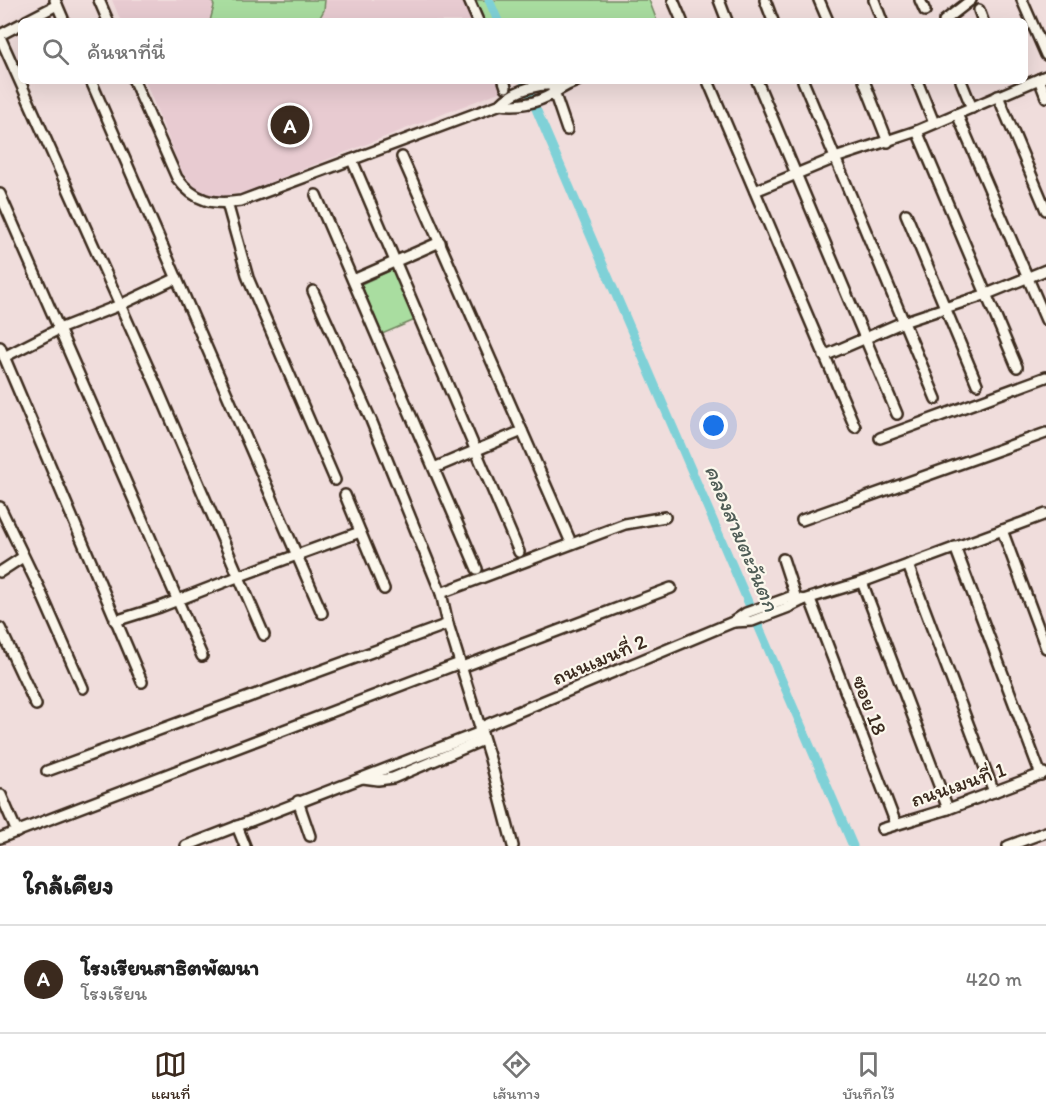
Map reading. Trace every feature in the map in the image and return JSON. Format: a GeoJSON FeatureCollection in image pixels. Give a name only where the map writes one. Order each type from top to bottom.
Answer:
{"type":"FeatureCollection","features":[{"type":"Feature","properties":{"kind":"street"},"geometry":{"type":"LineString","coordinates":[[99,0],[107,18]]}},
{"type":"Feature","properties":{"kind":"street"},"geometry":{"type":"LineString","coordinates":[[469,0],[477,18]]}},
{"type":"Feature","properties":{"kind":"street"},"geometry":{"type":"LineString","coordinates":[[673,0],[681,18]]}},
{"type":"Feature","properties":{"kind":"street"},"geometry":{"type":"LineString","coordinates":[[718,0],[726,18]]}},
{"type":"Feature","properties":{"kind":"street"},"geometry":{"type":"LineString","coordinates":[[765,0],[772,18]]}},
{"type":"Feature","properties":{"kind":"street"},"geometry":{"type":"LineString","coordinates":[[819,0],[826,18]]}},
{"type":"Feature","properties":{"kind":"street"},"geometry":{"type":"LineString","coordinates":[[874,0],[881,18]]}},
{"type":"Feature","properties":{"kind":"street"},"geometry":{"type":"LineString","coordinates":[[920,0],[925,11]]}},
{"type":"Feature","properties":{"kind":"street"},"geometry":{"type":"LineString","coordinates":[[948,18],[971,0]]}},
{"type":"Feature","properties":{"kind":"street"},"geometry":{"type":"LineString","coordinates":[[1022,0],[1046,56]]}},
{"type":"Feature","properties":{"kind":"street"},"geometry":{"type":"LineString","coordinates":[[31,18],[56,3],[63,18]]}},
{"type":"Feature","properties":{"kind":"street"},"geometry":{"type":"LineString","coordinates":[[979,10],[982,18]]}},
{"type":"Feature","properties":{"kind":"street"},"geometry":{"type":"LineString","coordinates":[[18,26],[0,36],[18,76]]}},
{"type":"Feature","properties":{"kind":"street"},"geometry":{"type":"LineString","coordinates":[[1042,77],[1046,97]]}},
{"type":"Feature","properties":{"kind":"street"},"geometry":{"type":"LineString","coordinates":[[21,84],[264,635]]}},
{"type":"Feature","properties":{"kind":"street"},"geometry":{"type":"LineString","coordinates":[[92,84],[322,613]]}},
{"type":"Feature","properties":{"kind":"street"},"geometry":{"type":"LineString","coordinates":[[135,84],[177,178],[184,188],[209,202],[227,203],[242,201],[501,104],[519,105],[552,88],[566,84]]}},
{"type":"Feature","properties":{"kind":"street"},"geometry":{"type":"LineString","coordinates":[[709,84],[855,427]]}},
{"type":"Feature","properties":{"kind":"street"},"geometry":{"type":"LineString","coordinates":[[758,84],[897,414]]}},
{"type":"Feature","properties":{"kind":"street"},"geometry":{"type":"LineString","coordinates":[[804,84],[936,399]]}},
{"type":"Feature","properties":{"kind":"street"},"geometry":{"type":"LineString","coordinates":[[865,84],[888,142]]}},
{"type":"Feature","properties":{"kind":"street"},"geometry":{"type":"LineString","coordinates":[[918,84],[934,123]]}},
{"type":"Feature","properties":{"kind":"street"},"geometry":{"type":"LineString","coordinates":[[962,84],[972,108]]}},
{"type":"Feature","properties":{"kind":"street"},"geometry":{"type":"LineString","coordinates":[[756,191],[835,158],[888,142],[972,108],[998,96],[1009,85]]}},
{"type":"Feature","properties":{"kind":"street"},"geometry":{"type":"LineString","coordinates":[[501,104],[507,88],[552,88]]}},
{"type":"Feature","properties":{"kind":"street"},"geometry":{"type":"LineString","coordinates":[[552,88],[567,130]]}},
{"type":"Feature","properties":{"kind":"street"},"geometry":{"type":"LineString","coordinates":[[998,96],[1046,210]]}},
{"type":"Feature","properties":{"kind":"street"},"geometry":{"type":"LineString","coordinates":[[957,114],[1046,320]]}},
{"type":"Feature","properties":{"kind":"street"},"geometry":{"type":"LineString","coordinates":[[917,131],[1017,367]]}},
{"type":"Feature","properties":{"kind":"street"},"geometry":{"type":"LineString","coordinates":[[402,157],[569,538]]}},
{"type":"Feature","properties":{"kind":"street"},"geometry":{"type":"LineString","coordinates":[[352,160],[519,552]]}},
{"type":"Feature","properties":{"kind":"street"},"geometry":{"type":"LineString","coordinates":[[0,194],[202,656]]}},
{"type":"Feature","properties":{"kind":"street"},"geometry":{"type":"LineString","coordinates":[[316,195],[477,569]]}},
{"type":"Feature","properties":{"kind":"street"},"geometry":{"type":"LineString","coordinates":[[227,203],[248,278],[335,480]]}},
{"type":"Feature","properties":{"kind":"street"},"geometry":{"type":"LineString","coordinates":[[906,214],[978,384]]}},
{"type":"Feature","properties":{"kind":"street"},"geometry":{"type":"LineString","coordinates":[[353,280],[440,242]]}},
{"type":"Feature","properties":{"kind":"street"},"geometry":{"type":"LineString","coordinates":[[824,356],[903,322],[987,294],[1046,270]]}},
{"type":"Feature","properties":{"kind":"street"},"geometry":{"type":"LineString","coordinates":[[4,357],[59,329],[120,305],[177,278]]}},
{"type":"Feature","properties":{"kind":"street"},"geometry":{"type":"LineString","coordinates":[[313,291],[371,420],[441,593],[513,846]]}},
{"type":"Feature","properties":{"kind":"street"},"geometry":{"type":"LineString","coordinates":[[0,347],[142,682]]}},
{"type":"Feature","properties":{"kind":"street"},"geometry":{"type":"LineString","coordinates":[[880,438],[1046,377]]}},
{"type":"Feature","properties":{"kind":"street"},"geometry":{"type":"LineString","coordinates":[[434,468],[522,431]]}},
{"type":"Feature","properties":{"kind":"street"},"geometry":{"type":"LineString","coordinates":[[802,520],[1046,433]]}},
{"type":"Feature","properties":{"kind":"street"},"geometry":{"type":"LineString","coordinates":[[345,495],[384,589]]}},
{"type":"Feature","properties":{"kind":"street"},"geometry":{"type":"LineString","coordinates":[[0,507],[83,688]]}},
{"type":"Feature","properties":{"kind":"street","name":"ถนนเมนที่ 2"},"geometry":{"type":"LineString","coordinates":[[298,801],[361,777],[378,780],[393,778],[481,734],[733,622],[768,610],[790,597],[802,600],[862,582],[1046,514]]}},
{"type":"Feature","properties":{"kind":"street"},"geometry":{"type":"LineString","coordinates":[[441,593],[625,524],[665,517]]}},
{"type":"Feature","properties":{"kind":"street"},"geometry":{"type":"LineString","coordinates":[[1002,530],[1046,648]]}},
{"type":"Feature","properties":{"kind":"street"},"geometry":{"type":"LineString","coordinates":[[116,621],[360,532]]}},
{"type":"Feature","properties":{"kind":"street"},"geometry":{"type":"LineString","coordinates":[[955,548],[1043,774]]}},
{"type":"Feature","properties":{"kind":"street"},"geometry":{"type":"LineString","coordinates":[[0,572],[23,557]]}},
{"type":"Feature","properties":{"kind":"street","name":"ซอย 18"},"geometry":{"type":"LineString","coordinates":[[783,559],[896,824]]}},
{"type":"Feature","properties":{"kind":"street"},"geometry":{"type":"LineString","coordinates":[[908,565],[994,792]]}},
{"type":"Feature","properties":{"kind":"street"},"geometry":{"type":"LineString","coordinates":[[862,582],[948,808]]}},
{"type":"Feature","properties":{"kind":"street"},"geometry":{"type":"LineString","coordinates":[[0,838],[671,588]]}},
{"type":"Feature","properties":{"kind":"street"},"geometry":{"type":"LineString","coordinates":[[47,771],[448,624]]}},
{"type":"Feature","properties":{"kind":"street"},"geometry":{"type":"LineString","coordinates":[[0,628],[36,705]]}},
{"type":"Feature","properties":{"kind":"street","name":"ถนนเมนที่ 1"},"geometry":{"type":"LineString","coordinates":[[882,829],[1043,774]]}},
{"type":"Feature","properties":{"kind":"street"},"geometry":{"type":"LineString","coordinates":[[1,795],[17,832]]}},
{"type":"Feature","properties":{"kind":"street"},"geometry":{"type":"LineString","coordinates":[[186,846],[298,801],[310,836]]}},
{"type":"Feature","properties":{"kind":"street"},"geometry":{"type":"LineString","coordinates":[[237,826],[245,846]]}},
{"type":"Feature","properties":{"kind":"street"},"geometry":{"type":"LineString","coordinates":[[1008,846],[1027,843],[1046,832]]}},
{"type":"Feature","properties":{"kind":"shaded area"},"geometry":{"type":"Polygon","coordinates":[[[112,0],[464,0],[473,18],[120,18],[112,0]]]}},
{"type":"Feature","properties":{"kind":"shaded area"},"geometry":{"type":"Polygon","coordinates":[[[146,84],[501,84],[504,90],[245,192],[217,197],[197,189],[182,172],[146,84]]]}},
{"type":"Feature","properties":{"kind":"green space"},"geometry":{"type":"Polygon","coordinates":[[[212,0],[325,0],[324,10],[320,18],[211,18],[214,6],[212,0]]]}},
{"type":"Feature","properties":{"kind":"green space"},"geometry":{"type":"Polygon","coordinates":[[[475,0],[649,0],[656,18],[482,18],[475,0]]]}},
{"type":"Feature","properties":{"kind":"green space"},"geometry":{"type":"Polygon","coordinates":[[[394,269],[415,320],[382,334],[361,284],[394,269]]]}},
{"type":"Feature","properties":{"kind":"waterway","name":"คลองสามตะวันตก"},"geometry":{"type":"LineString","coordinates":[[489,0],[497,18]]}},
{"type":"Feature","properties":{"kind":"waterway","name":"คลองสามตะวันตก"},"geometry":{"type":"LineString","coordinates":[[525,84],[853,846]]}},
{"type":"Feature","properties":{"kind":"place","name":"โรงเรียนสาธิตพัฒนา"},"geometry":{"type":"Point","coordinates":[290,125]}}]}
